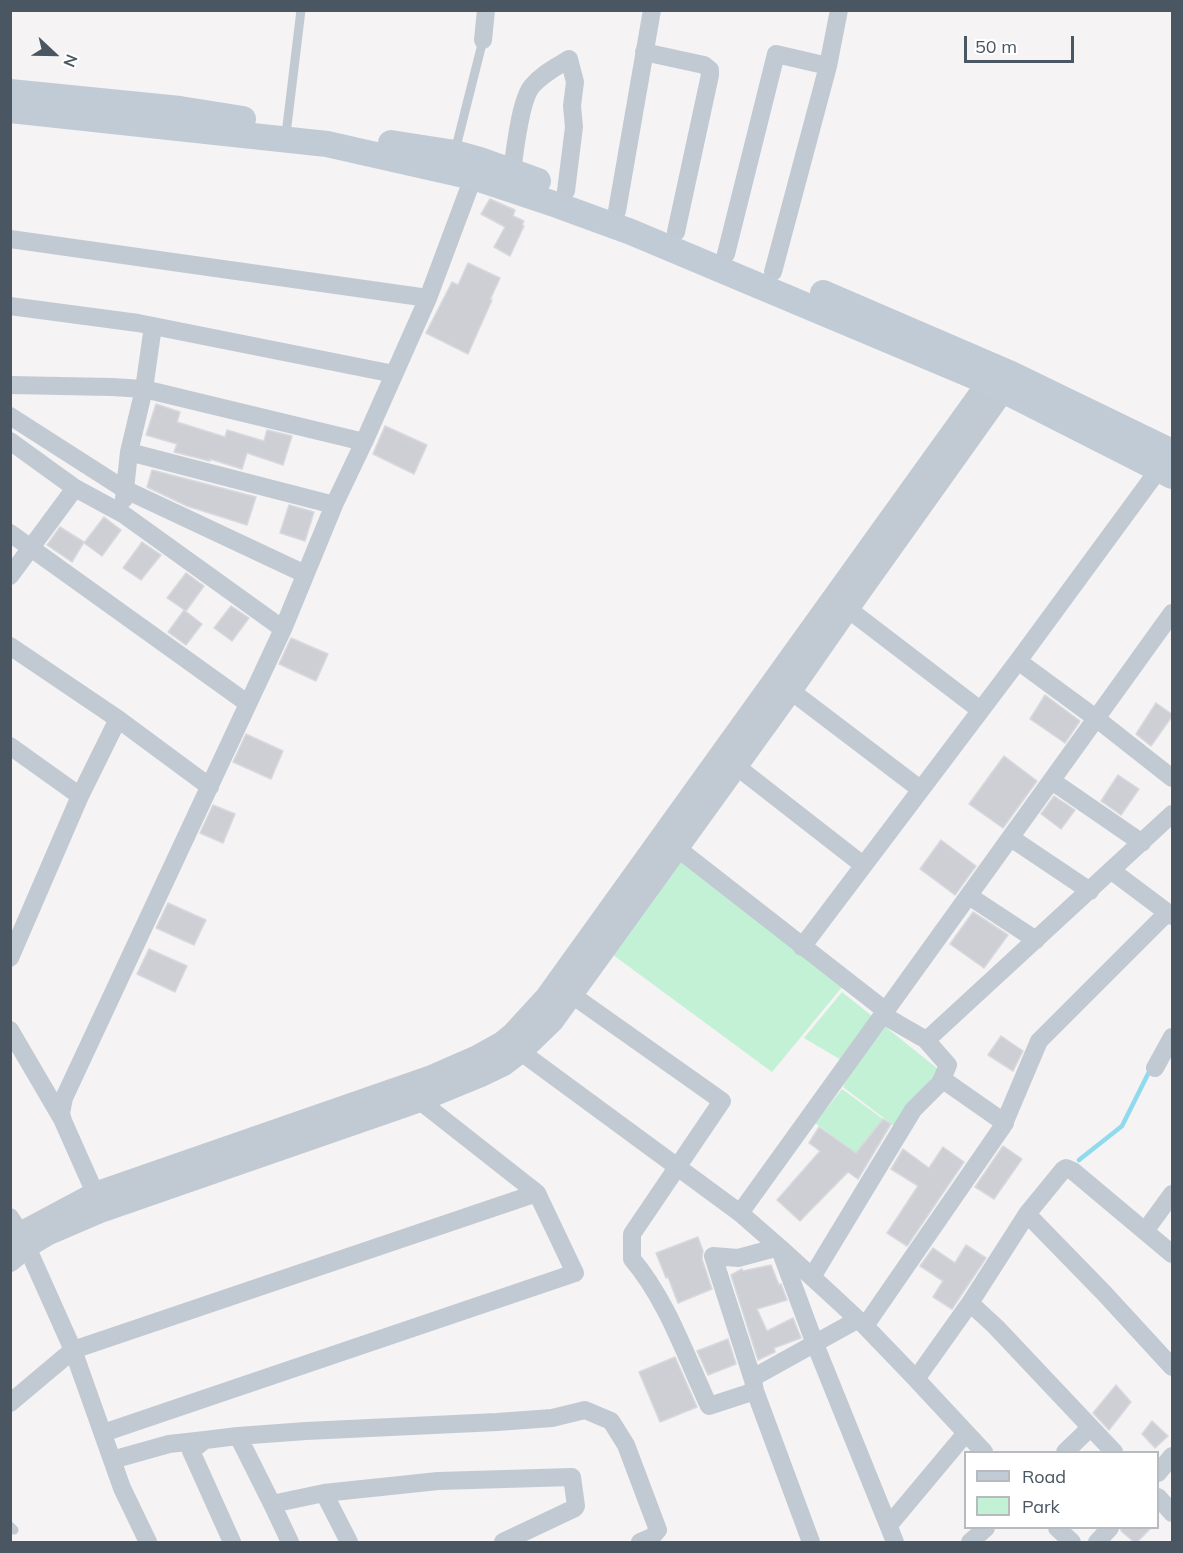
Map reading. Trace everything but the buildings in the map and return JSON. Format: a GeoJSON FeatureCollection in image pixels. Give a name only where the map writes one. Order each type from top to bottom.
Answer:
{"type":"FeatureCollection","features":[{"type":"Feature","properties":{"kind":"main road"},"geometry":{"type":"LineString","coordinates":[[10,92],[180,109],[455,153],[476,169],[557,205],[631,232],[830,315],[999,378]]}},
{"type":"Feature","properties":{"kind":"main road"},"geometry":{"type":"LineString","coordinates":[[10,110],[327,144],[476,169],[512,171],[617,212],[676,232],[773,272],[999,378],[1168,466]]}},
{"type":"Feature","properties":{"kind":"street"},"geometry":{"type":"LineString","coordinates":[[483,40],[486,10]]}},
{"type":"Feature","properties":{"kind":"street"},"geometry":{"type":"LineString","coordinates":[[617,212],[652,10]]}},
{"type":"Feature","properties":{"kind":"street"},"geometry":{"type":"LineString","coordinates":[[773,272],[828,66],[839,10]]}},
{"type":"Feature","properties":{"kind":"street"},"geometry":{"type":"LineString","coordinates":[[644,52],[704,65],[710,70],[676,232]]}},
{"type":"Feature","properties":{"kind":"street"},"geometry":{"type":"LineString","coordinates":[[726,254],[776,54],[828,66]]}},
{"type":"Feature","properties":{"kind":"street"},"geometry":{"type":"LineString","coordinates":[[512,171],[522,104],[530,87],[545,74],[569,59],[575,82],[572,106],[574,127],[566,192]]}},
{"type":"Feature","properties":{"kind":"street"},"geometry":{"type":"LineString","coordinates":[[63,1121],[64,1098],[283,629],[334,505],[428,298],[476,169]]}},
{"type":"Feature","properties":{"kind":"street"},"geometry":{"type":"LineString","coordinates":[[10,239],[428,298]]}},
{"type":"Feature","properties":{"kind":"street"},"geometry":{"type":"LineString","coordinates":[[10,306],[153,326],[394,375]]}},
{"type":"Feature","properties":{"kind":"street"},"geometry":{"type":"LineString","coordinates":[[123,514],[129,452],[144,389],[153,326]]}},
{"type":"Feature","properties":{"kind":"street"},"geometry":{"type":"LineString","coordinates":[[16,1240],[47,1235],[103,1210],[420,1101],[494,1071],[521,1052],[553,1021],[790,691],[848,609],[999,378]]}},
{"type":"Feature","properties":{"kind":"street"},"geometry":{"type":"LineString","coordinates":[[16,1240],[95,1193],[429,1077],[477,1056],[513,1034],[553,988],[999,378]]}},
{"type":"Feature","properties":{"kind":"street"},"geometry":{"type":"LineString","coordinates":[[10,385],[144,389],[364,442]]}},
{"type":"Feature","properties":{"kind":"street"},"geometry":{"type":"LineString","coordinates":[[10,416],[124,489],[305,574]]}},
{"type":"Feature","properties":{"kind":"street"},"geometry":{"type":"LineString","coordinates":[[10,441],[75,488],[123,514],[283,629]]}},
{"type":"Feature","properties":{"kind":"street"},"geometry":{"type":"LineString","coordinates":[[129,452],[334,505]]}},
{"type":"Feature","properties":{"kind":"street"},"geometry":{"type":"LineString","coordinates":[[802,947],[980,710],[1168,466]]}},
{"type":"Feature","properties":{"kind":"street"},"geometry":{"type":"LineString","coordinates":[[10,576],[75,488]]}},
{"type":"Feature","properties":{"kind":"street"},"geometry":{"type":"LineString","coordinates":[[10,533],[247,703]]}},
{"type":"Feature","properties":{"kind":"street"},"geometry":{"type":"LineString","coordinates":[[848,609],[980,710]]}},
{"type":"Feature","properties":{"kind":"street"},"geometry":{"type":"LineString","coordinates":[[740,1213],[1173,613]]}},
{"type":"Feature","properties":{"kind":"street"},"geometry":{"type":"LineString","coordinates":[[10,646],[118,719],[210,787]]}},
{"type":"Feature","properties":{"kind":"street"},"geometry":{"type":"LineString","coordinates":[[1018,661],[1097,718],[1173,778]]}},
{"type":"Feature","properties":{"kind":"street"},"geometry":{"type":"LineString","coordinates":[[790,691],[920,789]]}},
{"type":"Feature","properties":{"kind":"street"},"geometry":{"type":"LineString","coordinates":[[10,958],[80,796],[118,719]]}},
{"type":"Feature","properties":{"kind":"street"},"geometry":{"type":"LineString","coordinates":[[10,746],[80,796]]}},
{"type":"Feature","properties":{"kind":"street"},"geometry":{"type":"LineString","coordinates":[[736,766],[863,865]]}},
{"type":"Feature","properties":{"kind":"street"},"geometry":{"type":"LineString","coordinates":[[1052,781],[1142,843]]}},
{"type":"Feature","properties":{"kind":"street"},"geometry":{"type":"LineString","coordinates":[[925,1038],[931,1036],[1173,814]]}},
{"type":"Feature","properties":{"kind":"street"},"geometry":{"type":"LineString","coordinates":[[1011,838],[1089,891]]}},
{"type":"Feature","properties":{"kind":"street"},"geometry":{"type":"LineString","coordinates":[[677,848],[884,1013],[925,1038],[948,1065],[942,1079],[913,1110],[812,1276]]}},
{"type":"Feature","properties":{"kind":"street"},"geometry":{"type":"LineString","coordinates":[[754,1385],[756,1376],[815,1344],[861,1323],[1005,1123],[1039,1041],[1170,914],[1112,871]]}},
{"type":"Feature","properties":{"kind":"street"},"geometry":{"type":"LineString","coordinates":[[969,896],[1036,940]]}},
{"type":"Feature","properties":{"kind":"street"},"geometry":{"type":"LineString","coordinates":[[572,995],[722,1101],[632,1233],[632,1259],[658,1295],[709,1406],[754,1385]]}},
{"type":"Feature","properties":{"kind":"street"},"geometry":{"type":"LineString","coordinates":[[10,1030],[63,1121],[95,1193]]}},
{"type":"Feature","properties":{"kind":"street"},"geometry":{"type":"LineString","coordinates":[[1155,1068],[1173,1037]]}},
{"type":"Feature","properties":{"kind":"street"},"geometry":{"type":"LineString","coordinates":[[521,1052],[740,1213],[779,1246],[861,1323],[983,1451]]}},
{"type":"Feature","properties":{"kind":"street"},"geometry":{"type":"LineString","coordinates":[[942,1079],[1005,1123]]}},
{"type":"Feature","properties":{"kind":"street"},"geometry":{"type":"LineString","coordinates":[[103,1433],[575,1273],[537,1193],[420,1101]]}},
{"type":"Feature","properties":{"kind":"street"},"geometry":{"type":"LineString","coordinates":[[916,1379],[970,1303],[1027,1214],[1063,1170],[1069,1169],[1173,1254]]}},
{"type":"Feature","properties":{"kind":"street"},"geometry":{"type":"LineString","coordinates":[[10,1403],[73,1350],[537,1193]]}},
{"type":"Feature","properties":{"kind":"street"},"geometry":{"type":"LineString","coordinates":[[1145,1231],[1173,1194]]}},
{"type":"Feature","properties":{"kind":"street"},"geometry":{"type":"LineString","coordinates":[[1027,1214],[1173,1367]]}},
{"type":"Feature","properties":{"kind":"street"},"geometry":{"type":"LineString","coordinates":[[16,1240],[73,1350],[122,1488],[148,1542]]}},
{"type":"Feature","properties":{"kind":"street"},"geometry":{"type":"LineString","coordinates":[[779,1246],[738,1258],[713,1256],[754,1385],[811,1542]]}},
{"type":"Feature","properties":{"kind":"street"},"geometry":{"type":"LineString","coordinates":[[779,1246],[815,1344],[895,1542]]}},
{"type":"Feature","properties":{"kind":"street"},"geometry":{"type":"LineString","coordinates":[[970,1303],[996,1327],[1113,1451]]}},
{"type":"Feature","properties":{"kind":"street"},"geometry":{"type":"LineString","coordinates":[[112,1460],[169,1444],[238,1436],[552,1418],[585,1410],[611,1421],[626,1445],[658,1530],[652,1537],[640,1542]]}},
{"type":"Feature","properties":{"kind":"street"},"geometry":{"type":"LineString","coordinates":[[1066,1451],[1090,1428]]}},
{"type":"Feature","properties":{"kind":"street"},"geometry":{"type":"LineString","coordinates":[[889,1525],[966,1433]]}},
{"type":"Feature","properties":{"kind":"street"},"geometry":{"type":"LineString","coordinates":[[238,1436],[290,1542]]}},
{"type":"Feature","properties":{"kind":"street"},"geometry":{"type":"LineString","coordinates":[[205,1440],[191,1451],[232,1542]]}},
{"type":"Feature","properties":{"kind":"street"},"geometry":{"type":"LineString","coordinates":[[1159,1472],[1173,1456]]}},
{"type":"Feature","properties":{"kind":"street"},"geometry":{"type":"LineString","coordinates":[[272,1504],[324,1493],[438,1481],[572,1477],[576,1506],[574,1509],[503,1542]]}},
{"type":"Feature","properties":{"kind":"street"},"geometry":{"type":"LineString","coordinates":[[324,1493],[349,1542]]}},
{"type":"Feature","properties":{"kind":"street"},"geometry":{"type":"LineString","coordinates":[[1159,1498],[1173,1513]]}},
{"type":"Feature","properties":{"kind":"street"},"geometry":{"type":"LineString","coordinates":[[970,1542],[984,1529]]}},
{"type":"Feature","properties":{"kind":"street"},"geometry":{"type":"LineString","coordinates":[[1059,1529],[1072,1542]]}},
{"type":"Feature","properties":{"kind":"street"},"geometry":{"type":"LineString","coordinates":[[1096,1542],[1108,1529]]}},
{"type":"Feature","properties":{"kind":"lane"},"geometry":{"type":"LineString","coordinates":[[287,126],[301,10]]}},
{"type":"Feature","properties":{"kind":"lane"},"geometry":{"type":"LineString","coordinates":[[455,153],[483,40]]}},
{"type":"Feature","properties":{"kind":"green space"},"geometry":{"type":"Polygon","coordinates":[[[677,848],[847,981],[772,1072],[605,949],[677,848]]]}},
{"type":"Feature","properties":{"kind":"green space"},"geometry":{"type":"Polygon","coordinates":[[[842,992],[938,1069],[897,1128],[843,1087],[853,1067],[804,1038],[842,992]]]}},
{"type":"Feature","properties":{"kind":"green space"},"geometry":{"type":"Polygon","coordinates":[[[842,1089],[883,1119],[856,1153],[815,1123],[842,1089]]]}},
{"type":"Feature","properties":{"kind":"waterway"},"geometry":{"type":"LineString","coordinates":[[1079,1160],[1122,1126],[1150,1070]]}}]}
